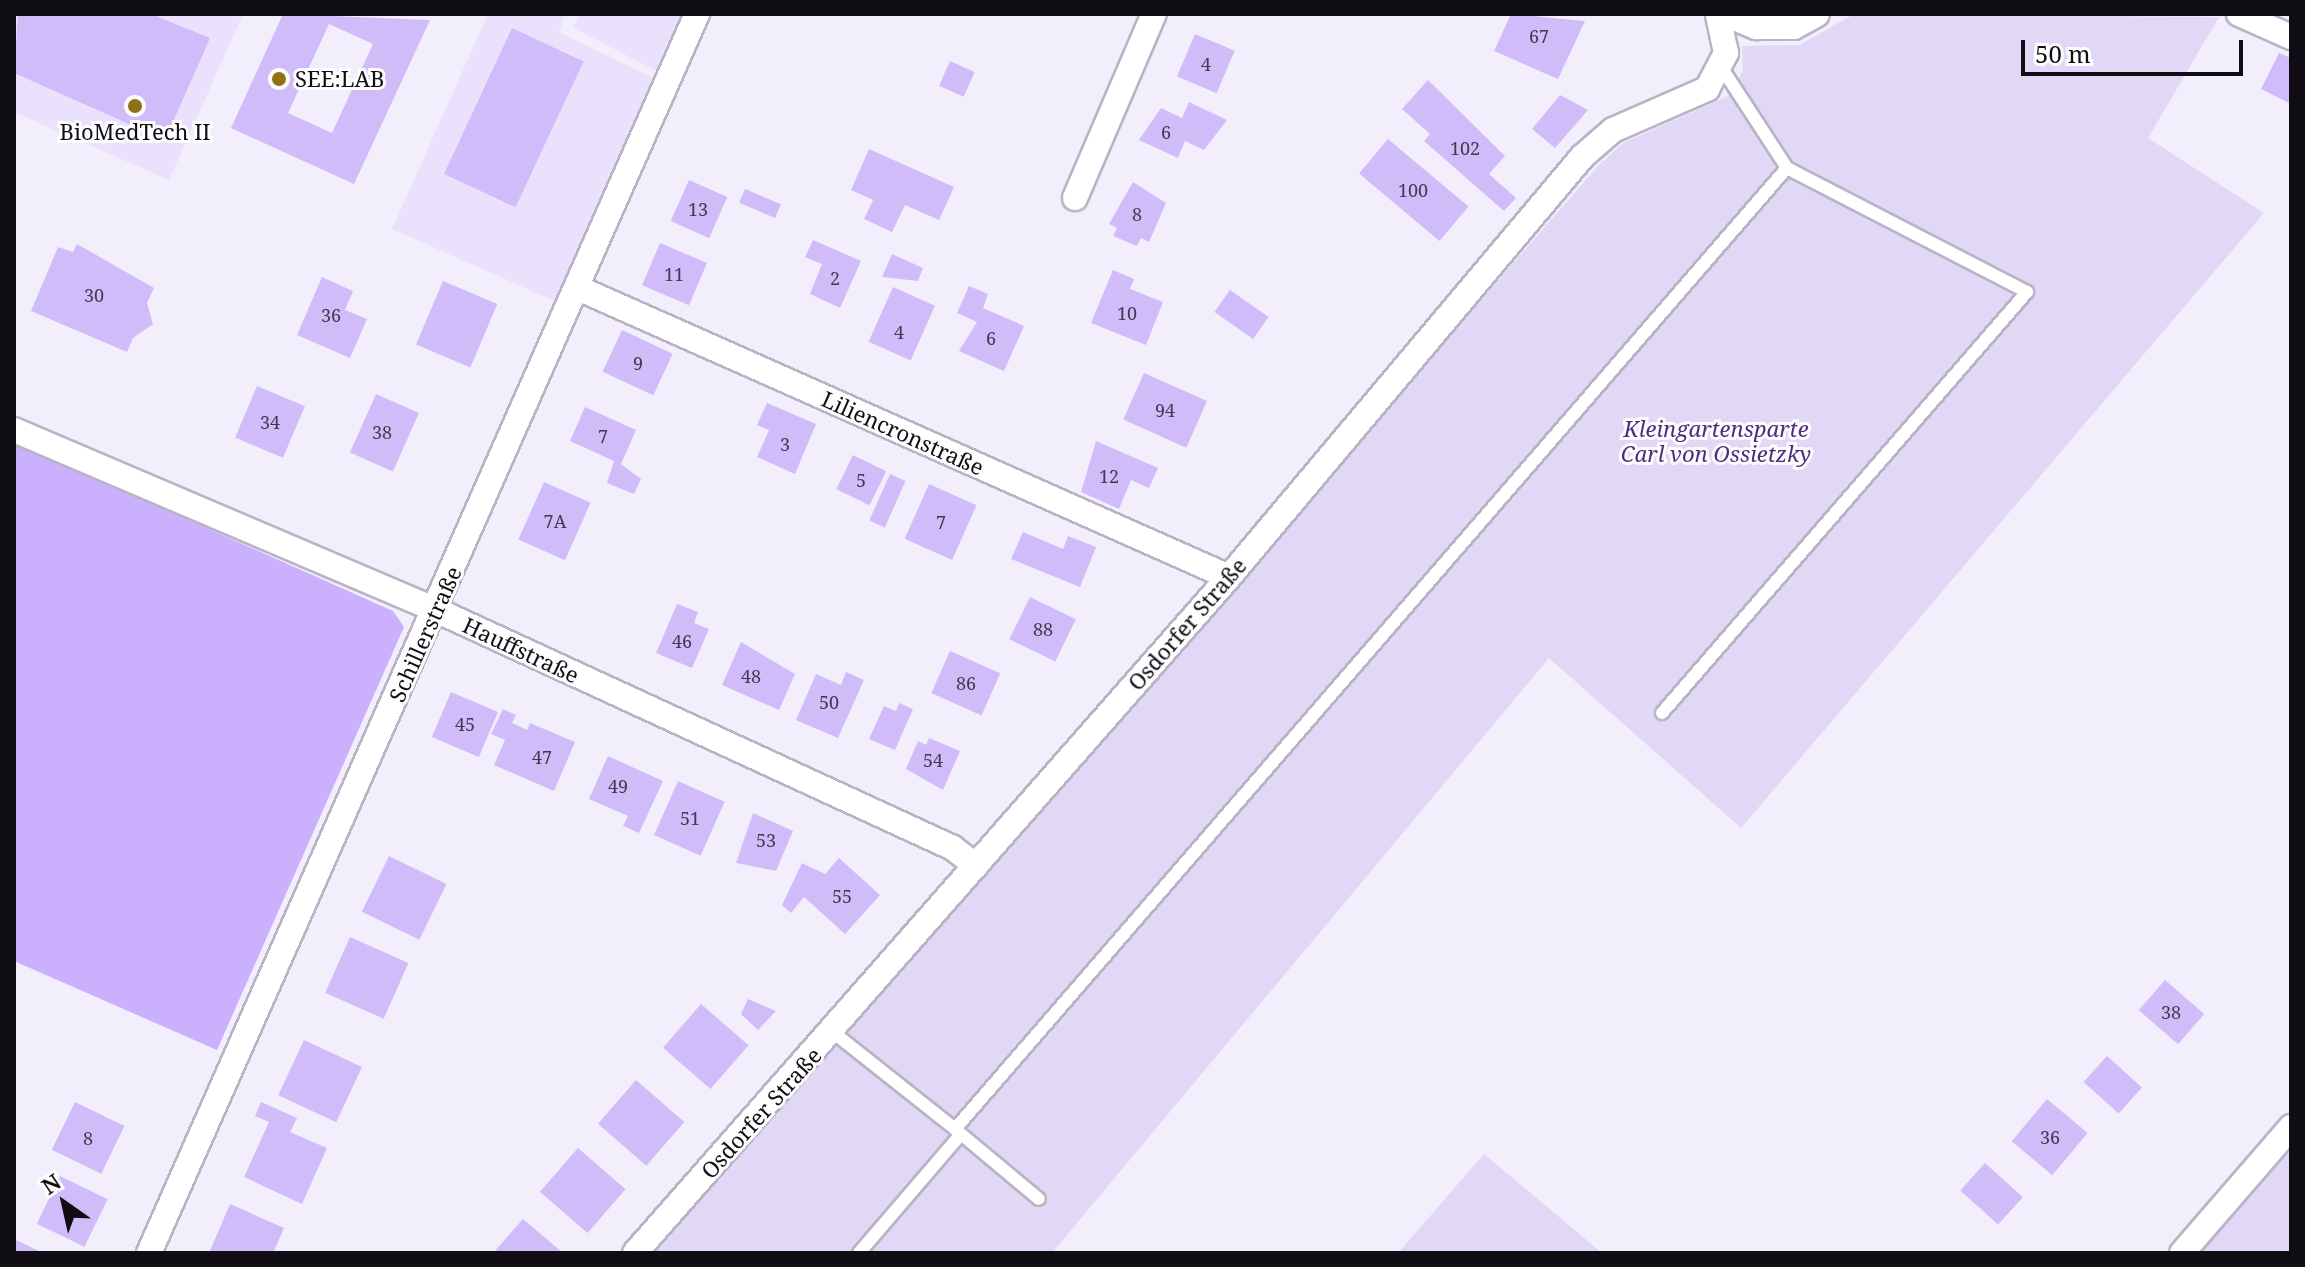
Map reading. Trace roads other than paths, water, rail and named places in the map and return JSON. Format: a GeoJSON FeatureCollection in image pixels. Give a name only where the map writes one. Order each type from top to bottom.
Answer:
{"type":"FeatureCollection","features":[{"type":"Feature","properties":{"kind":"street","name":"Schillerstraße"},"geometry":{"type":"LineString","coordinates":[[149,1253],[697,14]]}},
{"type":"Feature","properties":{"kind":"street"},"geometry":{"type":"LineString","coordinates":[[1075,198],[1154,14]]}},
{"type":"Feature","properties":{"kind":"street"},"geometry":{"type":"LineString","coordinates":[[1718,14],[1723,70]]}},
{"type":"Feature","properties":{"kind":"street"},"geometry":{"type":"LineString","coordinates":[[1725,14],[1756,27],[1794,27],[1817,14]]}},
{"type":"Feature","properties":{"kind":"street"},"geometry":{"type":"LineString","coordinates":[[2239,14],[2291,37]]}},
{"type":"Feature","properties":{"kind":"street","name":"Osdorfer Straße"},"geometry":{"type":"LineString","coordinates":[[635,1253],[834,1033],[1229,577],[1582,157],[1613,130],[1707,89],[1723,70]]}},
{"type":"Feature","properties":{"kind":"street","name":"Liliencronstraße"},"geometry":{"type":"LineString","coordinates":[[578,288],[1229,577]]}},
{"type":"Feature","properties":{"kind":"street","name":"Hauffstraße"},"geometry":{"type":"LineString","coordinates":[[14,430],[436,610],[953,848],[976,866]]}},
{"type":"Feature","properties":{"kind":"street"},"geometry":{"type":"LineString","coordinates":[[2182,1253],[2291,1127]]}},
{"type":"Feature","properties":{"kind":"lane"},"geometry":{"type":"LineString","coordinates":[[1662,713],[2027,292],[1787,168],[1723,70]]}},
{"type":"Feature","properties":{"kind":"lane"},"geometry":{"type":"LineString","coordinates":[[859,1253],[958,1132],[1787,168]]}},
{"type":"Feature","properties":{"kind":"lane"},"geometry":{"type":"LineString","coordinates":[[834,1033],[1039,1199]]}},
{"type":"Feature","properties":{"kind":"place","name":"SEE:LAB"},"geometry":{"type":"Point","coordinates":[279,79]}},
{"type":"Feature","properties":{"kind":"place","name":"BioMedTech II"},"geometry":{"type":"Point","coordinates":[135,106]}},
{"type":"Feature","properties":{"kind":"park label","name":"Kleingartensparte Carl von Ossietzky"},"geometry":{"type":"Point","coordinates":[1716,440]}}]}
